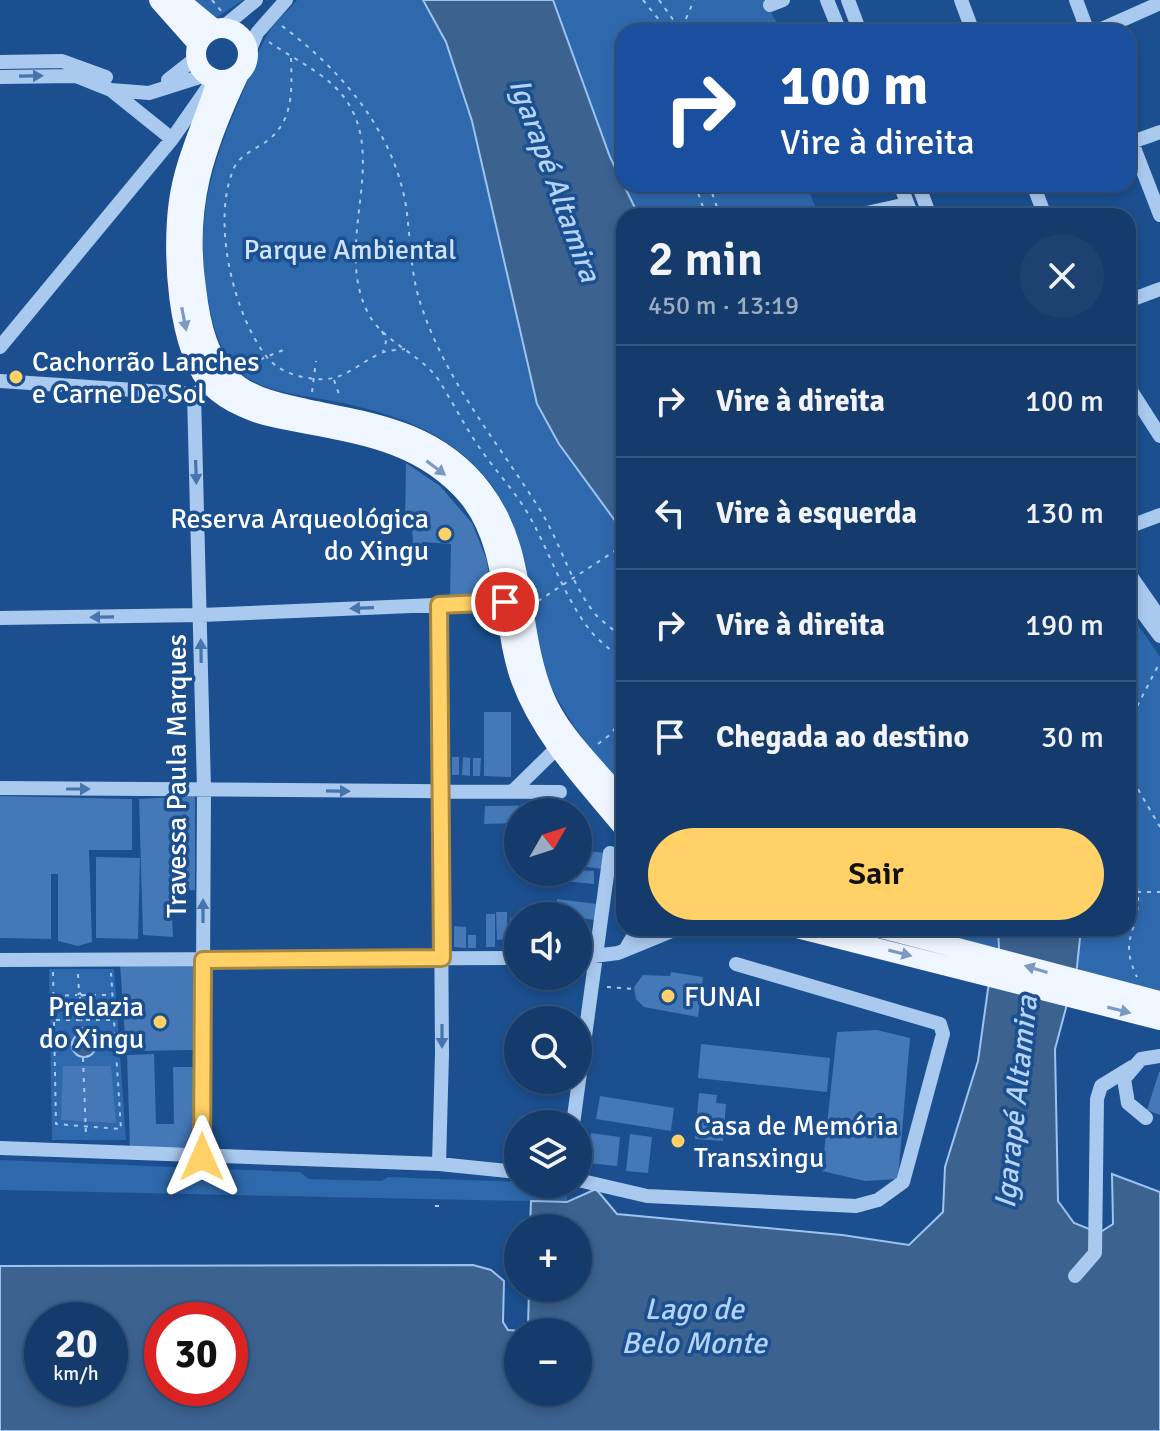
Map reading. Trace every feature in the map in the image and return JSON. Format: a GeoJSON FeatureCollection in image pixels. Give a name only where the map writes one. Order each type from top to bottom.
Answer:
{"type":"FeatureCollection","features":[{"type":"Feature","properties":{"kind":"main road"},"geometry":{"type":"LineString","coordinates":[[159,0],[206,67],[239,74]]}},
{"type":"Feature","properties":{"kind":"main road"},"geometry":{"type":"LineString","coordinates":[[179,0],[218,29],[243,39],[248,54],[201,168],[193,204],[190,248],[211,385]]}},
{"type":"Feature","properties":{"kind":"main road"},"geometry":{"type":"LineString","coordinates":[[218,29],[206,67],[179,200],[175,246],[190,347],[211,385],[249,409],[274,418],[370,435],[408,449],[452,479],[479,512],[494,546],[521,679],[539,719],[616,818]]}},
{"type":"Feature","properties":{"kind":"main road"},"geometry":{"type":"LineString","coordinates":[[211,385],[412,434],[450,456],[471,476],[493,505],[509,537],[529,648],[545,699],[616,792]]}},
{"type":"Feature","properties":{"kind":"main road"},"geometry":{"type":"LineString","coordinates":[[839,936],[986,964]]}},
{"type":"Feature","properties":{"kind":"main road"},"geometry":{"type":"LineString","coordinates":[[904,936],[1160,1020]]}},
{"type":"Feature","properties":{"kind":"main road"},"geometry":{"type":"LineString","coordinates":[[1081,992],[1160,1001]]}},
{"type":"Feature","properties":{"kind":"street"},"geometry":{"type":"LineString","coordinates":[[218,29],[256,0]]}},
{"type":"Feature","properties":{"kind":"street"},"geometry":{"type":"LineString","coordinates":[[248,54],[257,33],[286,0]]}},
{"type":"Feature","properties":{"kind":"street"},"geometry":{"type":"LineString","coordinates":[[827,0],[837,24]]}},
{"type":"Feature","properties":{"kind":"street"},"geometry":{"type":"LineString","coordinates":[[848,0],[857,24]]}},
{"type":"Feature","properties":{"kind":"street"},"geometry":{"type":"LineString","coordinates":[[961,0],[970,24]]}},
{"type":"Feature","properties":{"kind":"street"},"geometry":{"type":"LineString","coordinates":[[1076,0],[1085,24]]}},
{"type":"Feature","properties":{"kind":"street"},"geometry":{"type":"LineString","coordinates":[[1113,24],[1160,3]]}},
{"type":"Feature","properties":{"kind":"street"},"geometry":{"type":"LineString","coordinates":[[0,62],[62,61],[85,67],[117,82],[145,86],[206,67]]}},
{"type":"Feature","properties":{"kind":"street"},"geometry":{"type":"LineString","coordinates":[[111,90],[161,90],[206,67]]}},
{"type":"Feature","properties":{"kind":"street"},"geometry":{"type":"LineString","coordinates":[[0,347],[172,139],[206,67]]}},
{"type":"Feature","properties":{"kind":"street"},"geometry":{"type":"LineString","coordinates":[[0,77],[76,76],[111,90],[172,139]]}},
{"type":"Feature","properties":{"kind":"street"},"geometry":{"type":"LineString","coordinates":[[143,117],[161,90]]}},
{"type":"Feature","properties":{"kind":"street"},"geometry":{"type":"LineString","coordinates":[[1136,136],[1160,132]]}},
{"type":"Feature","properties":{"kind":"street"},"geometry":{"type":"LineString","coordinates":[[1136,153],[1160,215]]}},
{"type":"Feature","properties":{"kind":"street"},"geometry":{"type":"LineString","coordinates":[[1136,298],[1160,289]]}},
{"type":"Feature","properties":{"kind":"street"},"geometry":{"type":"LineString","coordinates":[[0,381],[211,385]]}},
{"type":"Feature","properties":{"kind":"street","name":"Travessa Paula Marques"},"geometry":{"type":"LineString","coordinates":[[202,1157],[204,789],[201,615],[211,385]]}},
{"type":"Feature","properties":{"kind":"street"},"geometry":{"type":"LineString","coordinates":[[1136,398],[1160,436]]}},
{"type":"Feature","properties":{"kind":"street"},"geometry":{"type":"LineString","coordinates":[[1136,524],[1160,515]]}},
{"type":"Feature","properties":{"kind":"street"},"geometry":{"type":"LineString","coordinates":[[1136,584],[1160,618]]}},
{"type":"Feature","properties":{"kind":"street"},"geometry":{"type":"LineString","coordinates":[[0,618],[201,615],[505,602]]}},
{"type":"Feature","properties":{"kind":"street"},"geometry":{"type":"LineString","coordinates":[[1136,604],[1160,636]]}},
{"type":"Feature","properties":{"kind":"street"},"geometry":{"type":"LineString","coordinates":[[439,605],[442,958],[439,1164]]}},
{"type":"Feature","properties":{"kind":"street"},"geometry":{"type":"LineString","coordinates":[[513,791],[558,747]]}},
{"type":"Feature","properties":{"kind":"street"},"geometry":{"type":"LineString","coordinates":[[0,788],[560,792]]}},
{"type":"Feature","properties":{"kind":"street"},"geometry":{"type":"LineString","coordinates":[[575,1110],[610,853]]}},
{"type":"Feature","properties":{"kind":"street"},"geometry":{"type":"LineString","coordinates":[[625,950],[633,936]]}},
{"type":"Feature","properties":{"kind":"street"},"geometry":{"type":"LineString","coordinates":[[592,958],[625,950],[659,936]]}},
{"type":"Feature","properties":{"kind":"street"},"geometry":{"type":"LineString","coordinates":[[0,960],[504,958]]}},
{"type":"Feature","properties":{"kind":"street"},"geometry":{"type":"LineString","coordinates":[[592,1183],[647,1196],[856,1206],[878,1200],[903,1182],[943,1034],[940,1024],[736,964]]}},
{"type":"Feature","properties":{"kind":"street"},"geometry":{"type":"LineString","coordinates":[[1075,1276],[1095,1253],[1097,1099],[1101,1086],[1141,1059],[1160,1056]]}},
{"type":"Feature","properties":{"kind":"street"},"geometry":{"type":"LineString","coordinates":[[1132,1067],[1124,1079],[1124,1093],[1135,1112],[1146,1118]]}},
{"type":"Feature","properties":{"kind":"street"},"geometry":{"type":"LineString","coordinates":[[0,1148],[439,1164],[504,1171]]}},
{"type":"Feature","properties":{"kind":"path"},"geometry":{"type":"LineString","coordinates":[[643,0],[662,24]]}},
{"type":"Feature","properties":{"kind":"path"},"geometry":{"type":"LineString","coordinates":[[659,0],[677,24]]}},
{"type":"Feature","properties":{"kind":"path"},"geometry":{"type":"LineString","coordinates":[[685,24],[694,0]]}},
{"type":"Feature","properties":{"kind":"path"},"geometry":{"type":"LineString","coordinates":[[271,17],[316,52],[384,137],[398,171],[414,284],[422,310],[466,401],[543,514],[596,614],[616,632]]}},
{"type":"Feature","properties":{"kind":"path"},"geometry":{"type":"LineString","coordinates":[[257,33],[333,85],[347,103],[360,129],[365,163],[355,224],[355,260],[361,296],[369,316],[437,378],[478,446],[518,499],[562,585],[589,629],[616,654]]}},
{"type":"Feature","properties":{"kind":"path"},"geometry":{"type":"LineString","coordinates":[[291,57],[292,96],[287,116],[272,138],[245,154],[235,165],[225,230],[235,292],[266,357],[288,373],[314,379],[334,379],[382,352],[406,349]]}},
{"type":"Feature","properties":{"kind":"path"},"geometry":{"type":"LineString","coordinates":[[382,331],[386,342],[382,352]]}},
{"type":"Feature","properties":{"kind":"path"},"geometry":{"type":"LineString","coordinates":[[211,385],[288,348]]}},
{"type":"Feature","properties":{"kind":"path"},"geometry":{"type":"LineString","coordinates":[[310,410],[316,361]]}},
{"type":"Feature","properties":{"kind":"path"},"geometry":{"type":"LineString","coordinates":[[334,379],[346,417]]}},
{"type":"Feature","properties":{"kind":"path"},"geometry":{"type":"LineString","coordinates":[[524,611],[616,551]]}},
{"type":"Feature","properties":{"kind":"path"},"geometry":{"type":"LineString","coordinates":[[1136,708],[1160,662]]}},
{"type":"Feature","properties":{"kind":"path"},"geometry":{"type":"LineString","coordinates":[[582,751],[611,734],[616,727]]}},
{"type":"Feature","properties":{"kind":"path"},"geometry":{"type":"LineString","coordinates":[[1136,786],[1160,827]]}},
{"type":"Feature","properties":{"kind":"path"},"geometry":{"type":"LineString","coordinates":[[1136,887],[1136,898]]}},
{"type":"Feature","properties":{"kind":"path"},"geometry":{"type":"LineString","coordinates":[[1137,892],[1160,892]]}},
{"type":"Feature","properties":{"kind":"path"},"geometry":{"type":"LineString","coordinates":[[1130,936],[1128,946],[1138,981]]}},
{"type":"Feature","properties":{"kind":"path"},"geometry":{"type":"LineString","coordinates":[[52,967],[56,1124],[121,1129],[111,967]]}},
{"type":"Feature","properties":{"kind":"path"},"geometry":{"type":"LineString","coordinates":[[77,967],[82,1033]]}},
{"type":"Feature","properties":{"kind":"path"},"geometry":{"type":"LineString","coordinates":[[593,986],[634,989]]}},
{"type":"Feature","properties":{"kind":"path"},"geometry":{"type":"LineString","coordinates":[[53,996],[113,995]]}},
{"type":"Feature","properties":{"kind":"path"},"geometry":{"type":"LineString","coordinates":[[53,1020],[114,1020]]}},
{"type":"Feature","properties":{"kind":"path"},"geometry":{"type":"LineString","coordinates":[[83,1058],[74,1053],[71,1045],[74,1037],[82,1033],[92,1036],[97,1046]]}},
{"type":"Feature","properties":{"kind":"path"},"geometry":{"type":"LineString","coordinates":[[55,1045],[71,1045]]}},
{"type":"Feature","properties":{"kind":"path"},"geometry":{"type":"LineString","coordinates":[[97,1046],[116,1046]]}},
{"type":"Feature","properties":{"kind":"path"},"geometry":{"type":"LineString","coordinates":[[83,1058],[93,1054],[97,1046]]}},
{"type":"Feature","properties":{"kind":"path"},"geometry":{"type":"LineString","coordinates":[[83,1058],[86,1140]]}},
{"type":"Feature","properties":{"kind":"path"},"geometry":{"type":"LineString","coordinates":[[435,1206],[444,1206]]}},
{"type":"Feature","properties":{"kind":"green space"},"geometry":{"type":"Polygon","coordinates":[[[187,0],[243,0],[216,18],[187,0]]]}},
{"type":"Feature","properties":{"kind":"green space","name":"Parque Ambiental"},"geometry":{"type":"Polygon","coordinates":[[[297,0],[423,0],[446,42],[472,121],[537,404],[559,444],[616,522],[616,778],[580,734],[553,689],[539,649],[527,577],[515,530],[505,507],[474,464],[436,436],[392,416],[282,392],[254,382],[232,363],[218,338],[205,280],[203,253],[207,202],[219,152],[262,44],[272,27],[297,0]]]}},
{"type":"Feature","properties":{"kind":"green space"},"geometry":{"type":"Polygon","coordinates":[[[553,0],[764,0],[778,24],[616,24],[616,169],[553,0]]]}},
{"type":"Feature","properties":{"kind":"green space"},"geometry":{"type":"Polygon","coordinates":[[[627,192],[809,192],[816,208],[635,208],[627,192]]]}},
{"type":"Feature","properties":{"kind":"green space"},"geometry":{"type":"Polygon","coordinates":[[[1136,622],[1160,657],[1160,990],[1085,973],[1077,967],[1080,936],[1136,936],[1136,622]]]}},
{"type":"Feature","properties":{"kind":"green space"},"geometry":{"type":"Polygon","coordinates":[[[946,936],[998,936],[999,948],[946,936]]]}},
{"type":"Feature","properties":{"kind":"green space"},"geometry":{"type":"Polygon","coordinates":[[[49,969],[114,969],[126,1140],[52,1140],[49,969]]]}},
{"type":"Feature","properties":{"kind":"green space"},"geometry":{"type":"Polygon","coordinates":[[[0,1160],[300,1172],[309,1179],[382,1181],[388,1177],[504,1182],[504,1198],[567,1198],[567,1202],[0,1190],[0,1160]]]}},
{"type":"Feature","properties":{"kind":"water","name":"Igarapé Altamira"},"geometry":{"type":"Polygon","coordinates":[[[423,0],[553,0],[616,169],[616,192],[627,192],[635,208],[616,208],[616,522],[559,444],[537,404],[472,121],[446,42],[423,0]]]}},
{"type":"Feature","properties":{"kind":"water","name":"Lago de Belo Monte"},"geometry":{"type":"Polygon","coordinates":[[[998,936],[1080,936],[1077,967],[1055,1049],[1058,1201],[1074,1223],[1099,1233],[1113,1224],[1112,1174],[1160,1192],[1160,1431],[0,1431],[0,1266],[473,1265],[491,1270],[504,1281],[504,1406],[592,1406],[592,1318],[528,1318],[529,1302],[592,1302],[592,1214],[531,1214],[531,1201],[567,1202],[576,1198],[592,1198],[592,1191],[596,1189],[617,1214],[842,1235],[909,1245],[943,1212],[945,1167],[978,1061],[988,989],[999,948],[998,936]]]}},
{"type":"Feature","properties":{"kind":"water"},"geometry":{"type":"Polygon","coordinates":[[[79,1033],[89,1033],[96,1040],[96,1050],[89,1057],[79,1057],[72,1050],[72,1040],[79,1033]]]}},
{"type":"Feature","properties":{"kind":"building","name":"Reserva Arqueológica do Xingu"},"geometry":{"type":"Polygon","coordinates":[[[406,463],[440,486],[472,523],[486,558],[493,594],[450,598],[451,544],[422,542],[421,547],[413,547],[412,527],[405,527],[406,463]]]}},
{"type":"Feature","properties":{"kind":"building"},"geometry":{"type":"Polygon","coordinates":[[[484,712],[511,712],[511,777],[484,776],[484,712]]]}},
{"type":"Feature","properties":{"kind":"building"},"geometry":{"type":"Polygon","coordinates":[[[452,757],[459,757],[459,775],[452,775],[452,757]]]}},
{"type":"Feature","properties":{"kind":"building"},"geometry":{"type":"Polygon","coordinates":[[[463,757],[470,758],[470,776],[462,775],[463,757]]]}},
{"type":"Feature","properties":{"kind":"building"},"geometry":{"type":"Polygon","coordinates":[[[473,758],[481,758],[480,776],[473,776],[473,758]]]}},
{"type":"Feature","properties":{"kind":"building"},"geometry":{"type":"Polygon","coordinates":[[[0,796],[132,799],[132,850],[89,850],[92,942],[78,946],[58,941],[58,874],[51,874],[51,939],[0,938],[0,796]]]}},
{"type":"Feature","properties":{"kind":"building"},"geometry":{"type":"Polygon","coordinates":[[[195,796],[195,890],[171,891],[173,937],[143,935],[139,799],[195,796]]]}},
{"type":"Feature","properties":{"kind":"building"},"geometry":{"type":"Polygon","coordinates":[[[485,806],[504,806],[504,823],[484,824],[485,806]]]}},
{"type":"Feature","properties":{"kind":"building"},"geometry":{"type":"Polygon","coordinates":[[[592,852],[605,853],[604,869],[592,868],[592,852]]]}},
{"type":"Feature","properties":{"kind":"building"},"geometry":{"type":"Polygon","coordinates":[[[96,857],[140,858],[138,939],[96,938],[96,857]]]}},
{"type":"Feature","properties":{"kind":"building"},"geometry":{"type":"Polygon","coordinates":[[[592,903],[597,904],[595,920],[592,920],[592,903]]]}},
{"type":"Feature","properties":{"kind":"building"},"geometry":{"type":"Polygon","coordinates":[[[496,912],[504,912],[504,939],[497,940],[496,912]]]}},
{"type":"Feature","properties":{"kind":"building"},"geometry":{"type":"Polygon","coordinates":[[[486,914],[495,914],[495,947],[486,947],[486,914]]]}},
{"type":"Feature","properties":{"kind":"building"},"geometry":{"type":"Polygon","coordinates":[[[454,926],[466,927],[466,948],[454,947],[454,926]]]}},
{"type":"Feature","properties":{"kind":"building"},"geometry":{"type":"Polygon","coordinates":[[[468,935],[476,935],[476,948],[468,948],[468,935]]]}},
{"type":"Feature","properties":{"kind":"building","name":"Prelazia do Xingu"},"geometry":{"type":"Polygon","coordinates":[[[197,962],[196,1050],[126,1051],[120,963],[197,962]]]}},
{"type":"Feature","properties":{"kind":"building","name":"FUNAI"},"geometry":{"type":"Polygon","coordinates":[[[671,972],[703,977],[698,1017],[644,1007],[636,999],[634,987],[643,975],[670,976],[671,972]]]}},
{"type":"Feature","properties":{"kind":"building"},"geometry":{"type":"Polygon","coordinates":[[[877,1030],[910,1038],[898,1179],[865,1181],[822,1171],[837,1032],[877,1030]]]}},
{"type":"Feature","properties":{"kind":"building"},"geometry":{"type":"Polygon","coordinates":[[[701,1044],[830,1058],[827,1092],[698,1078],[701,1044]]]}},
{"type":"Feature","properties":{"kind":"building","name":"Prelazia do Xingu"},"geometry":{"type":"Polygon","coordinates":[[[154,1054],[156,1124],[174,1124],[173,1067],[197,1067],[199,1147],[130,1148],[127,1055],[154,1054]]]}},
{"type":"Feature","properties":{"kind":"building"},"geometry":{"type":"Polygon","coordinates":[[[63,1066],[111,1066],[116,1123],[61,1120],[63,1066]]]}},
{"type":"Feature","properties":{"kind":"building"},"geometry":{"type":"Polygon","coordinates":[[[1160,1072],[1160,1115],[1147,1110],[1160,1072]]]}},
{"type":"Feature","properties":{"kind":"building"},"geometry":{"type":"Polygon","coordinates":[[[699,1093],[717,1095],[716,1103],[726,1104],[723,1141],[695,1139],[699,1093]]]}},
{"type":"Feature","properties":{"kind":"building"},"geometry":{"type":"Polygon","coordinates":[[[600,1096],[674,1108],[671,1131],[596,1119],[600,1096]]]}},
{"type":"Feature","properties":{"kind":"building"},"geometry":{"type":"Polygon","coordinates":[[[592,1133],[620,1137],[617,1166],[592,1163],[592,1133]]]}},
{"type":"Feature","properties":{"kind":"building"},"geometry":{"type":"Polygon","coordinates":[[[630,1134],[652,1137],[648,1173],[626,1171],[630,1134]]]}},
{"type":"Feature","properties":{"kind":"place","name":"Cachorrão Lanches e Carne De Sol"},"geometry":{"type":"Point","coordinates":[16,377]}},
{"type":"Feature","properties":{"kind":"place","name":"Reserva Arqueológica do Xingu"},"geometry":{"type":"Point","coordinates":[445,534]}},
{"type":"Feature","properties":{"kind":"place","name":"FUNAI"},"geometry":{"type":"Point","coordinates":[668,996]}},
{"type":"Feature","properties":{"kind":"place","name":"Prelazia do Xingu"},"geometry":{"type":"Point","coordinates":[160,1022]}},
{"type":"Feature","properties":{"kind":"place","name":"Casa de Memória Transxingu"},"geometry":{"type":"Point","coordinates":[678,1141]}},
{"type":"Feature","properties":{"kind":"route"},"geometry":{"type":"LineString","coordinates":[[202,1157],[203,960],[442,958],[439,605],[505,602]]}}]}
